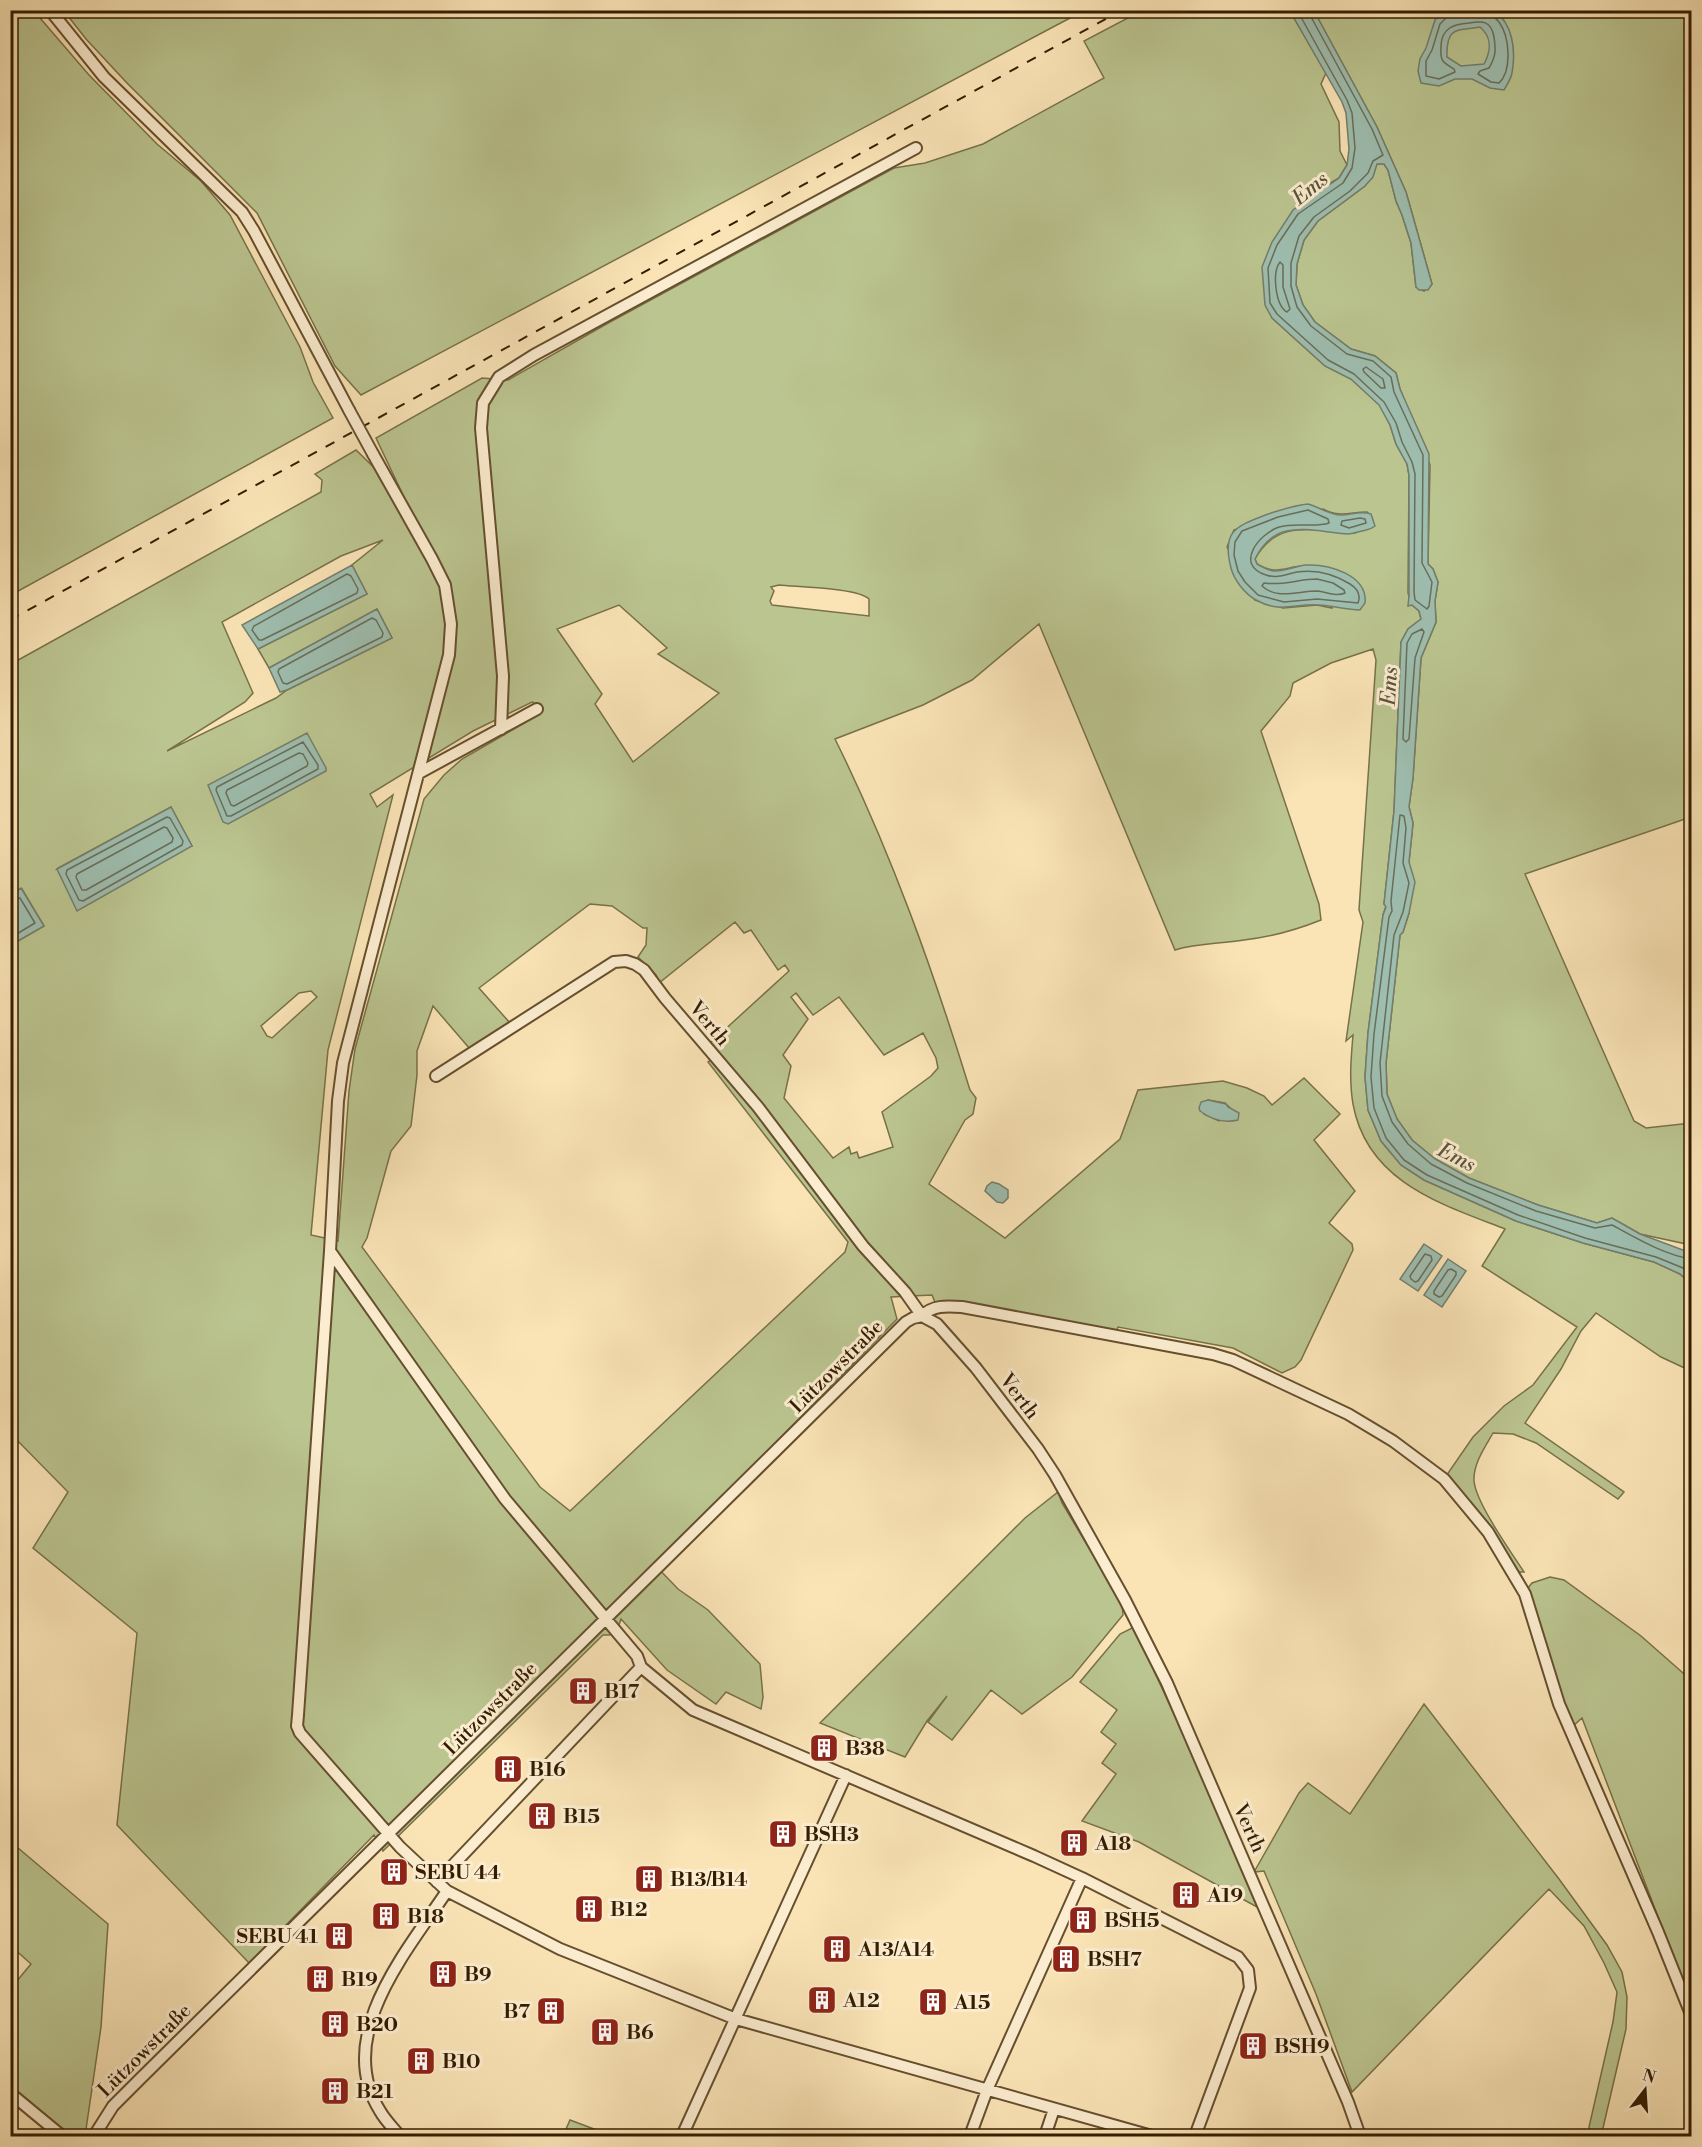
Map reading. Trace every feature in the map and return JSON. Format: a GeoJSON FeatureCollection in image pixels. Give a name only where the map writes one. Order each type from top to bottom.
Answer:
{"type":"FeatureCollection","features":[{"type":"Feature","properties":{"kind":"street"},"geometry":{"type":"LineString","coordinates":[[50,10],[104,77],[242,212],[435,564],[445,585],[448,600],[451,624],[449,655],[343,1063],[338,1101],[330,1251],[297,1726],[300,1733],[388,1835],[447,1891],[560,1949],[736,2019],[1152,2136]]}},
{"type":"Feature","properties":{"kind":"street"},"geometry":{"type":"LineString","coordinates":[[501,729],[503,676],[481,428],[483,404],[499,377],[534,355],[916,148]]}},
{"type":"Feature","properties":{"kind":"street"},"geometry":{"type":"LineString","coordinates":[[419,772],[537,709]]}},
{"type":"Feature","properties":{"kind":"street","name":"Verth"},"geometry":{"type":"LineString","coordinates":[[436,1076],[614,962],[626,961],[644,970],[758,1107],[863,1246],[922,1316],[937,1324],[952,1339],[1038,1449],[1060,1484],[1129,1607],[1167,1683],[1348,2102],[1360,2136]]}},
{"type":"Feature","properties":{"kind":"street"},"geometry":{"type":"LineString","coordinates":[[330,1251],[505,1499],[637,1656],[641,1667],[693,1710],[1082,1878],[1238,1957],[1248,1970],[1250,1988],[1195,2136]]}},
{"type":"Feature","properties":{"kind":"street","name":"Lützowstraße"},"geometry":{"type":"LineString","coordinates":[[94,2136],[113,2106],[906,1322],[937,1307],[962,1307],[1213,1354],[1233,1360],[1348,1414],[1393,1441],[1444,1479],[1488,1532],[1525,1594],[1559,1704],[1658,1932],[1692,2018]]}},
{"type":"Feature","properties":{"kind":"street"},"geometry":{"type":"LineString","coordinates":[[437,1882],[641,1667]]}},
{"type":"Feature","properties":{"kind":"street"},"geometry":{"type":"LineString","coordinates":[[682,2136],[846,1775]]}},
{"type":"Feature","properties":{"kind":"street"},"geometry":{"type":"LineString","coordinates":[[970,2136],[987,2090],[1082,1878]]}},
{"type":"Feature","properties":{"kind":"street"},"geometry":{"type":"LineString","coordinates":[[400,2136],[379,2111],[369,2088],[366,2042],[374,2008],[384,1987],[447,1891]]}},
{"type":"Feature","properties":{"kind":"street"},"geometry":{"type":"LineString","coordinates":[[10,2093],[62,2136]]}},
{"type":"Feature","properties":{"kind":"street"},"geometry":{"type":"LineString","coordinates":[[1045,2136],[1054,2109]]}},
{"type":"Feature","properties":{"kind":"green space"},"geometry":{"type":"Polygon","coordinates":[[[10,11],[34,11],[89,75],[157,144],[201,181],[230,215],[300,347],[313,382],[333,418],[11,595],[10,11]]]}},
{"type":"Feature","properties":{"kind":"green space"},"geometry":{"type":"Polygon","coordinates":[[[64,11],[1079,11],[1070,18],[361,395],[335,366],[257,213],[126,82],[86,39],[64,11]]]}},
{"type":"Feature","properties":{"kind":"green space"},"geometry":{"type":"Polygon","coordinates":[[[1141,11],[1290,11],[1326,73],[1321,84],[1339,122],[1340,151],[1347,165],[1339,178],[1320,189],[1272,318],[1325,366],[1351,379],[1380,405],[1390,425],[1396,444],[1407,464],[1409,475],[1408,593],[1421,619],[1408,629],[1401,642],[1394,811],[1384,904],[1386,906],[1368,1033],[1365,1077],[1368,1110],[1381,1141],[1401,1165],[1424,1180],[1516,1221],[1583,1243],[1654,1262],[1680,1274],[1691,1284],[1691,1371],[1661,1357],[1596,1313],[1581,1331],[1561,1369],[1525,1423],[1624,1492],[1618,1499],[1536,1443],[1513,1434],[1493,1433],[1477,1462],[1474,1481],[1487,1514],[1524,1572],[1513,1572],[1444,1479],[1473,1437],[1504,1406],[1533,1385],[1577,1327],[1482,1266],[1505,1229],[1456,1210],[1410,1186],[1390,1171],[1374,1153],[1361,1131],[1353,1104],[1351,1087],[1353,1035],[1346,1041],[1363,922],[1359,910],[1376,660],[1373,649],[1331,663],[1293,683],[1290,696],[1261,731],[1319,904],[1321,920],[1264,937],[1175,950],[1039,624],[972,680],[923,705],[835,739],[893,868],[926,956],[970,1090],[976,1098],[973,1114],[965,1120],[929,1184],[1005,1238],[1120,1139],[1138,1090],[1223,1081],[1264,1096],[1272,1105],[1304,1078],[1340,1114],[1314,1140],[1355,1191],[1329,1223],[1352,1244],[1353,1250],[1301,1360],[1295,1367],[1282,1373],[1233,1348],[1118,1327],[1115,1335],[937,1307],[932,1295],[891,1297],[897,1319],[655,1565],[678,1589],[708,1610],[760,1664],[763,1697],[761,1709],[726,1692],[716,1704],[667,1670],[621,1619],[614,1632],[610,1635],[603,1635],[383,1851],[374,1835],[249,1963],[117,1825],[137,1633],[33,1548],[68,1492],[11,1434],[11,945],[44,926],[22,889],[11,895],[11,664],[321,492],[322,480],[315,474],[356,450],[404,497],[376,438],[482,378],[508,380],[894,168],[925,163],[983,144],[1104,78],[1084,41],[1141,11]],[[1323,509],[1234,530],[1227,547],[1255,600],[1283,608],[1317,605],[1332,608],[1338,571],[1311,566],[1271,570],[1257,564],[1255,559],[1269,541],[1278,535],[1308,529],[1355,533],[1372,520],[1372,517],[1367,512],[1339,514],[1323,509]],[[383,540],[341,556],[222,622],[253,693],[245,702],[167,751],[392,638],[377,609],[269,668],[258,649],[367,594],[352,565],[383,540]],[[779,585],[771,587],[774,591],[770,601],[772,605],[869,616],[869,599],[853,592],[779,585]],[[619,605],[557,629],[602,694],[595,704],[633,762],[719,693],[658,654],[667,648],[619,605]],[[532,702],[473,731],[370,794],[377,807],[393,795],[328,1050],[311,1235],[338,1241],[349,1091],[355,1049],[424,799],[444,775],[462,759],[540,714],[542,707],[532,702]],[[171,807],[57,869],[192,846],[171,807]],[[590,904],[479,988],[510,1023],[470,1049],[433,1006],[417,1051],[417,1075],[411,1126],[391,1151],[367,1238],[362,1247],[540,1487],[570,1511],[845,1252],[848,1242],[708,1062],[719,1055],[709,1044],[789,971],[785,965],[778,970],[751,930],[744,933],[735,922],[659,983],[656,975],[638,957],[646,945],[647,928],[643,928],[612,906],[590,904]],[[311,991],[299,993],[261,1026],[267,1036],[272,1038],[317,997],[311,991]],[[796,993],[791,997],[808,1019],[783,1055],[791,1066],[784,1098],[833,1158],[849,1147],[851,1154],[857,1152],[859,1158],[893,1147],[882,1112],[931,1076],[938,1068],[936,1058],[923,1033],[884,1055],[839,997],[813,1015],[796,993]],[[1208,1100],[1204,1114],[1219,1121],[1233,1111],[1225,1103],[1208,1100]]]}},
{"type":"Feature","properties":{"kind":"green space"},"geometry":{"type":"Polygon","coordinates":[[[1314,11],[1691,11],[1691,817],[1525,874],[1634,1121],[1646,1128],[1691,1123],[1691,1245],[1640,1234],[1612,1218],[1597,1223],[1538,1205],[1469,1178],[1435,1159],[1412,1140],[1397,1119],[1387,1094],[1386,1063],[1400,935],[1409,913],[1409,862],[1413,823],[1409,807],[1421,658],[1436,622],[1435,601],[1438,582],[1433,569],[1428,564],[1430,465],[1396,373],[1375,356],[1351,349],[1315,322],[1303,305],[1296,285],[1297,264],[1304,240],[1318,221],[1365,186],[1377,164],[1384,164],[1388,170],[1411,243],[1416,287],[1424,291],[1432,284],[1406,192],[1377,127],[1314,11]]]}},
{"type":"Feature","properties":{"kind":"green space"},"geometry":{"type":"Polygon","coordinates":[[[1058,1492],[1062,1503],[1122,1603],[1123,1615],[1072,1677],[1022,1714],[991,1690],[952,1740],[928,1722],[947,1696],[927,1721],[905,1757],[820,1723],[1025,1518],[1058,1492]]]}},
{"type":"Feature","properties":{"kind":"green space"},"geometry":{"type":"Polygon","coordinates":[[[1550,1577],[1564,1580],[1641,1636],[1691,1680],[1691,2003],[1582,1718],[1573,1726],[1563,1704],[1528,1588],[1532,1583],[1550,1577]]]}},
{"type":"Feature","properties":{"kind":"green space"},"geometry":{"type":"Polygon","coordinates":[[[1134,1627],[1198,1767],[1257,1907],[1139,1842],[1082,1821],[1116,1774],[1102,1763],[1116,1744],[1101,1732],[1117,1710],[1080,1682],[1120,1634],[1134,1627]]]}},
{"type":"Feature","properties":{"kind":"green space"},"geometry":{"type":"Polygon","coordinates":[[[1424,1704],[1559,1879],[1607,1945],[1622,1972],[1627,1997],[1626,2029],[1602,2136],[1590,2136],[1589,2127],[1613,2022],[1617,1992],[1584,1926],[1549,1889],[1352,2092],[1316,1994],[1264,1871],[1254,1872],[1299,1793],[1308,1783],[1350,1814],[1424,1704]]]}},
{"type":"Feature","properties":{"kind":"green space"},"geometry":{"type":"Polygon","coordinates":[[[11,1842],[108,1924],[101,2027],[85,2136],[65,2136],[11,2093],[11,1988],[31,1964],[11,1946],[11,1842]]]}},
{"type":"Feature","properties":{"kind":"green space"},"geometry":{"type":"Polygon","coordinates":[[[570,2120],[602,2132],[600,2136],[563,2136],[570,2120]]]}},
{"type":"Feature","properties":{"kind":"water"},"geometry":{"type":"Polygon","coordinates":[[[1290,11],[1314,11],[1377,127],[1406,192],[1432,284],[1428,290],[1419,290],[1416,287],[1411,243],[1388,170],[1384,164],[1377,164],[1373,177],[1365,186],[1318,221],[1304,240],[1297,264],[1296,285],[1303,305],[1315,322],[1351,349],[1375,356],[1396,373],[1400,389],[1429,454],[1428,564],[1433,569],[1438,582],[1435,601],[1436,622],[1421,658],[1409,807],[1413,823],[1409,862],[1415,882],[1409,913],[1400,935],[1386,1063],[1387,1094],[1397,1119],[1412,1140],[1435,1159],[1469,1178],[1538,1205],[1597,1223],[1612,1218],[1640,1234],[1691,1253],[1691,1284],[1680,1274],[1654,1262],[1583,1243],[1516,1221],[1424,1180],[1401,1165],[1381,1141],[1368,1110],[1365,1077],[1368,1033],[1383,915],[1386,907],[1384,904],[1394,811],[1401,642],[1408,629],[1421,619],[1419,611],[1412,605],[1408,606],[1409,475],[1407,464],[1396,444],[1390,425],[1379,405],[1351,379],[1325,366],[1272,318],[1265,305],[1262,267],[1272,242],[1293,210],[1339,178],[1347,165],[1349,149],[1346,113],[1342,102],[1290,11]]]}},
{"type":"Feature","properties":{"kind":"water"},"geometry":{"type":"Polygon","coordinates":[[[1444,11],[1494,11],[1500,16],[1512,38],[1514,56],[1509,82],[1504,90],[1490,88],[1472,79],[1455,79],[1439,86],[1421,83],[1418,71],[1420,59],[1435,20],[1444,11]],[[1480,27],[1454,32],[1448,40],[1447,57],[1461,66],[1484,64],[1489,44],[1480,27]]]}},
{"type":"Feature","properties":{"kind":"water"},"geometry":{"type":"Polygon","coordinates":[[[1308,504],[1337,515],[1363,512],[1371,514],[1375,526],[1350,534],[1308,530],[1284,532],[1273,537],[1264,545],[1255,559],[1257,564],[1274,571],[1315,565],[1345,573],[1354,578],[1364,593],[1365,603],[1360,610],[1319,605],[1273,606],[1252,597],[1237,582],[1228,555],[1230,537],[1234,531],[1268,514],[1308,504]]]}},
{"type":"Feature","properties":{"kind":"water"},"geometry":{"type":"Polygon","coordinates":[[[352,565],[367,594],[258,649],[242,625],[352,565]]]}},
{"type":"Feature","properties":{"kind":"water"},"geometry":{"type":"Polygon","coordinates":[[[377,609],[392,638],[280,692],[269,668],[377,609]]]}},
{"type":"Feature","properties":{"kind":"water"},"geometry":{"type":"Polygon","coordinates":[[[307,733],[326,771],[228,824],[223,822],[208,785],[307,733]]]}},
{"type":"Feature","properties":{"kind":"water"},"geometry":{"type":"Polygon","coordinates":[[[171,807],[192,846],[77,911],[57,869],[171,807]]]}},
{"type":"Feature","properties":{"kind":"water"},"geometry":{"type":"Polygon","coordinates":[[[21,888],[44,926],[11,945],[11,895],[21,888]]]}},
{"type":"Feature","properties":{"kind":"water"},"geometry":{"type":"Polygon","coordinates":[[[1208,1100],[1226,1104],[1239,1113],[1238,1120],[1219,1120],[1200,1111],[1201,1102],[1208,1100]]]}},
{"type":"Feature","properties":{"kind":"water"},"geometry":{"type":"Polygon","coordinates":[[[992,1182],[1008,1190],[1008,1198],[1003,1203],[997,1202],[985,1191],[992,1182]]]}},
{"type":"Feature","properties":{"kind":"water"},"geometry":{"type":"Polygon","coordinates":[[[1424,1244],[1442,1256],[1418,1291],[1400,1279],[1424,1244]]]}},
{"type":"Feature","properties":{"kind":"water"},"geometry":{"type":"Polygon","coordinates":[[[1448,1259],[1466,1271],[1442,1307],[1424,1295],[1448,1259]]]}},
{"type":"Feature","properties":{"kind":"railway"},"geometry":{"type":"LineString","coordinates":[[10,620],[1122,10]]}},
{"type":"Feature","properties":{"kind":"place","name":"B17"},"geometry":{"type":"Point","coordinates":[583,1691]}},
{"type":"Feature","properties":{"kind":"place","name":"B38"},"geometry":{"type":"Point","coordinates":[824,1748]}},
{"type":"Feature","properties":{"kind":"place","name":"B16"},"geometry":{"type":"Point","coordinates":[508,1769]}},
{"type":"Feature","properties":{"kind":"place","name":"B15"},"geometry":{"type":"Point","coordinates":[542,1816]}},
{"type":"Feature","properties":{"kind":"place","name":"BSH3"},"geometry":{"type":"Point","coordinates":[783,1834]}},
{"type":"Feature","properties":{"kind":"place","name":"A18"},"geometry":{"type":"Point","coordinates":[1074,1843]}},
{"type":"Feature","properties":{"kind":"place","name":"SEBU 44"},"geometry":{"type":"Point","coordinates":[394,1872]}},
{"type":"Feature","properties":{"kind":"place","name":"B13/B14"},"geometry":{"type":"Point","coordinates":[649,1879]}},
{"type":"Feature","properties":{"kind":"place","name":"A19"},"geometry":{"type":"Point","coordinates":[1186,1895]}},
{"type":"Feature","properties":{"kind":"place","name":"B12"},"geometry":{"type":"Point","coordinates":[589,1909]}},
{"type":"Feature","properties":{"kind":"place","name":"B18"},"geometry":{"type":"Point","coordinates":[386,1916]}},
{"type":"Feature","properties":{"kind":"place","name":"BSH5"},"geometry":{"type":"Point","coordinates":[1083,1920]}},
{"type":"Feature","properties":{"kind":"place","name":"SEBU 41"},"geometry":{"type":"Point","coordinates":[339,1936]}},
{"type":"Feature","properties":{"kind":"place","name":"A13/A14"},"geometry":{"type":"Point","coordinates":[837,1949]}},
{"type":"Feature","properties":{"kind":"place","name":"BSH7"},"geometry":{"type":"Point","coordinates":[1066,1959]}},
{"type":"Feature","properties":{"kind":"place","name":"B9"},"geometry":{"type":"Point","coordinates":[443,1974]}},
{"type":"Feature","properties":{"kind":"place","name":"B19"},"geometry":{"type":"Point","coordinates":[320,1979]}},
{"type":"Feature","properties":{"kind":"place","name":"A12"},"geometry":{"type":"Point","coordinates":[822,2000]}},
{"type":"Feature","properties":{"kind":"place","name":"A15"},"geometry":{"type":"Point","coordinates":[933,2002]}},
{"type":"Feature","properties":{"kind":"place","name":"B7"},"geometry":{"type":"Point","coordinates":[551,2011]}},
{"type":"Feature","properties":{"kind":"place","name":"B20"},"geometry":{"type":"Point","coordinates":[335,2024]}},
{"type":"Feature","properties":{"kind":"place","name":"B6"},"geometry":{"type":"Point","coordinates":[605,2032]}},
{"type":"Feature","properties":{"kind":"place","name":"BSH9"},"geometry":{"type":"Point","coordinates":[1253,2046]}},
{"type":"Feature","properties":{"kind":"place","name":"B10"},"geometry":{"type":"Point","coordinates":[421,2061]}},
{"type":"Feature","properties":{"kind":"place","name":"B21"},"geometry":{"type":"Point","coordinates":[335,2091]}},
{"type":"Feature","properties":{"kind":"water label","name":"Ems"},"geometry":{"type":"Point","coordinates":[1310,188]}},
{"type":"Feature","properties":{"kind":"water label","name":"Ems"},"geometry":{"type":"Point","coordinates":[1389,686]}},
{"type":"Feature","properties":{"kind":"water label","name":"Ems"},"geometry":{"type":"Point","coordinates":[1457,1157]}}]}
